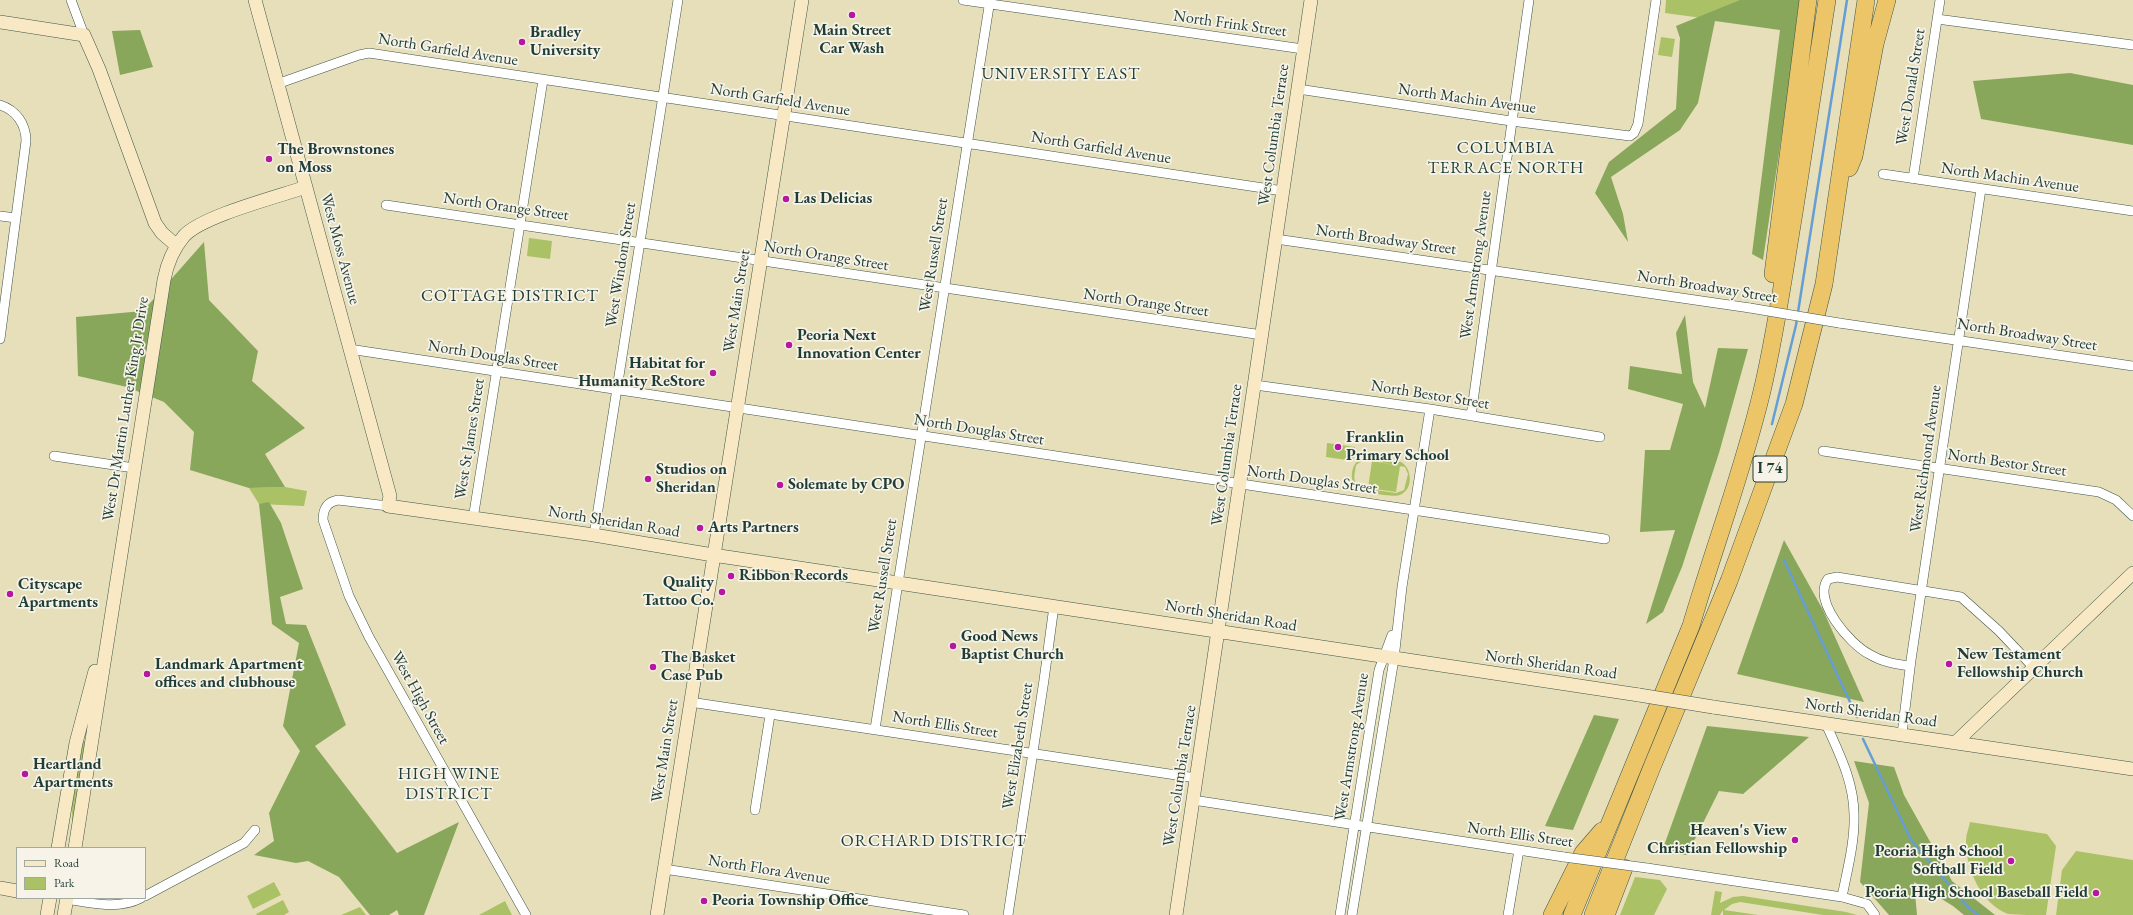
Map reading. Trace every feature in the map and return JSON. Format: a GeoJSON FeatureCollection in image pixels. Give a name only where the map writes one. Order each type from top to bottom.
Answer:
{"type":"FeatureCollection","features":[{"type":"Feature","properties":{"kind":"highway"},"geometry":{"type":"LineString","coordinates":[[1761,394],[1768,302],[1808,0]]}},
{"type":"Feature","properties":{"kind":"highway","name":"I 74"},"geometry":{"type":"LineString","coordinates":[[1572,915],[1691,626],[1703,585],[1729,509],[1761,394],[1776,326],[1827,0]]}},
{"type":"Feature","properties":{"kind":"highway","name":"I 74"},"geometry":{"type":"LineString","coordinates":[[1593,915],[1652,767],[1729,582],[1794,404],[1824,284],[1866,0]]}},
{"type":"Feature","properties":{"kind":"highway"},"geometry":{"type":"LineString","coordinates":[[1837,198],[1854,156],[1875,44],[1887,0]]}},
{"type":"Feature","properties":{"kind":"highway"},"geometry":{"type":"LineString","coordinates":[[1606,915],[1635,838],[1652,767]]}},
{"type":"Feature","properties":{"kind":"highway"},"geometry":{"type":"LineString","coordinates":[[1552,915],[1583,853],[1610,822]]}},
{"type":"Feature","properties":{"kind":"main road","name":"West Moss Avenue"},"geometry":{"type":"LineString","coordinates":[[255,0],[390,496],[388,506]]}},
{"type":"Feature","properties":{"kind":"main road","name":"West Main Street"},"geometry":{"type":"LineString","coordinates":[[657,915],[736,408],[802,0]]}},
{"type":"Feature","properties":{"kind":"main road","name":"West Columbia Terrace"},"geometry":{"type":"LineString","coordinates":[[1176,915],[1219,631],[1310,0]]}},
{"type":"Feature","properties":{"kind":"main road"},"geometry":{"type":"LineString","coordinates":[[0,22],[84,35],[99,69],[155,223],[162,233],[177,246]]}},
{"type":"Feature","properties":{"kind":"main road","name":"West Dr Martin Luther King Jr Drive"},"geometry":{"type":"LineString","coordinates":[[75,847],[164,280],[169,261],[177,246],[189,232],[213,219],[306,187]]}},
{"type":"Feature","properties":{"kind":"main road","name":"North Sheridan Road"},"geometry":{"type":"LineString","coordinates":[[388,506],[594,535],[713,555],[1389,658],[2133,769]]}},
{"type":"Feature","properties":{"kind":"main road"},"geometry":{"type":"LineString","coordinates":[[1955,743],[2133,572]]}},
{"type":"Feature","properties":{"kind":"main road"},"geometry":{"type":"LineString","coordinates":[[58,847],[80,727],[110,622]]}},
{"type":"Feature","properties":{"kind":"main road"},"geometry":{"type":"LineString","coordinates":[[0,888],[16,891]]}},
{"type":"Feature","properties":{"kind":"main road"},"geometry":{"type":"LineString","coordinates":[[47,915],[50,899]]}},
{"type":"Feature","properties":{"kind":"main road"},"geometry":{"type":"LineString","coordinates":[[64,899],[64,915]]}},
{"type":"Feature","properties":{"kind":"street"},"geometry":{"type":"LineString","coordinates":[[70,0],[84,35]]}},
{"type":"Feature","properties":{"kind":"street","name":"West Windom Street"},"geometry":{"type":"LineString","coordinates":[[594,535],[678,0]]}},
{"type":"Feature","properties":{"kind":"street","name":"North Frink Street"},"geometry":{"type":"LineString","coordinates":[[963,0],[990,2],[1303,49]]}},
{"type":"Feature","properties":{"kind":"street","name":"West Armstrong Avenue"},"geometry":{"type":"LineString","coordinates":[[1471,416],[1528,0]]}},
{"type":"Feature","properties":{"kind":"street","name":"North Machin Avenue"},"geometry":{"type":"LineString","coordinates":[[1298,89],[1625,137],[1632,135],[1638,124],[1656,0]]}},
{"type":"Feature","properties":{"kind":"street","name":"West Donald Street"},"geometry":{"type":"LineString","coordinates":[[1913,179],[1940,0]]}},
{"type":"Feature","properties":{"kind":"street","name":"West Russell Street"},"geometry":{"type":"LineString","coordinates":[[874,729],[990,2]]}},
{"type":"Feature","properties":{"kind":"street"},"geometry":{"type":"LineString","coordinates":[[1937,19],[2133,45]]}},
{"type":"Feature","properties":{"kind":"street","name":"North Garfield Avenue"},"geometry":{"type":"LineString","coordinates":[[277,84],[367,53],[1283,191]]}},
{"type":"Feature","properties":{"kind":"street","name":"West St James Street"},"geometry":{"type":"LineString","coordinates":[[473,519],[518,225],[543,80]]}},
{"type":"Feature","properties":{"kind":"street"},"geometry":{"type":"LineString","coordinates":[[0,105],[7,107],[17,116],[22,123],[26,136],[0,339]]}},
{"type":"Feature","properties":{"kind":"street","name":"North Machin Avenue"},"geometry":{"type":"LineString","coordinates":[[1884,174],[2133,211]]}},
{"type":"Feature","properties":{"kind":"street","name":"West Richmond Avenue"},"geometry":{"type":"LineString","coordinates":[[1902,734],[1910,666],[1980,189]]}},
{"type":"Feature","properties":{"kind":"street","name":"North Orange Street"},"geometry":{"type":"LineString","coordinates":[[386,205],[1262,335]]}},
{"type":"Feature","properties":{"kind":"street"},"geometry":{"type":"LineString","coordinates":[[0,216],[16,218]]}},
{"type":"Feature","properties":{"kind":"street","name":"North Broadway Street"},"geometry":{"type":"LineString","coordinates":[[1276,239],[1750,308],[1839,323],[2133,366]]}},
{"type":"Feature","properties":{"kind":"street","name":"North Douglas Street"},"geometry":{"type":"LineString","coordinates":[[350,350],[1605,539]]}},
{"type":"Feature","properties":{"kind":"street","name":"North Bestor Street"},"geometry":{"type":"LineString","coordinates":[[1255,385],[1430,409],[1600,437]]}},
{"type":"Feature","properties":{"kind":"street","name":"West Armstrong Avenue"},"geometry":{"type":"LineString","coordinates":[[1352,915],[1366,827],[1390,642],[1402,587],[1430,409]]}},
{"type":"Feature","properties":{"kind":"street","name":"North Bestor Street"},"geometry":{"type":"LineString","coordinates":[[1822,451],[2104,493],[2116,500],[2133,516]]}},
{"type":"Feature","properties":{"kind":"street"},"geometry":{"type":"LineString","coordinates":[[54,456],[134,468]]}},
{"type":"Feature","properties":{"kind":"street","name":"North Sheridan Road"},"geometry":{"type":"LineString","coordinates":[[325,508],[330,502],[343,500],[388,506]]}},
{"type":"Feature","properties":{"kind":"street","name":"West High Street"},"geometry":{"type":"LineString","coordinates":[[325,508],[323,516],[325,526],[349,596],[368,637],[526,915]]}},
{"type":"Feature","properties":{"kind":"street"},"geometry":{"type":"LineString","coordinates":[[1910,666],[1877,659],[1858,647],[1850,639],[1838,625],[1825,601],[1824,592],[1826,580],[1831,577],[1836,577],[1957,596],[1965,600],[2034,668]]}},
{"type":"Feature","properties":{"kind":"street","name":"West Elizabeth Street"},"geometry":{"type":"LineString","coordinates":[[1008,915],[1054,606]]}},
{"type":"Feature","properties":{"kind":"street","name":"West Armstrong Avenue"},"geometry":{"type":"LineString","coordinates":[[1340,915],[1379,670],[1389,658]]}},
{"type":"Feature","properties":{"kind":"street","name":"North Ellis Street"},"geometry":{"type":"LineString","coordinates":[[690,702],[1196,778]]}},
{"type":"Feature","properties":{"kind":"street"},"geometry":{"type":"LineString","coordinates":[[755,810],[770,714]]}},
{"type":"Feature","properties":{"kind":"street"},"geometry":{"type":"LineString","coordinates":[[1826,724],[1846,773],[1854,803],[1854,823],[1842,897],[1867,904],[1875,915]]}},
{"type":"Feature","properties":{"kind":"street","name":"North Ellis Street"},"geometry":{"type":"LineString","coordinates":[[1193,800],[1564,857],[1842,897]]}},
{"type":"Feature","properties":{"kind":"street"},"geometry":{"type":"LineString","coordinates":[[146,895],[244,843],[255,830]]}},
{"type":"Feature","properties":{"kind":"street"},"geometry":{"type":"LineString","coordinates":[[1508,915],[1519,850]]}},
{"type":"Feature","properties":{"kind":"street","name":"North Flora Avenue"},"geometry":{"type":"LineString","coordinates":[[664,869],[964,915]]}},
{"type":"Feature","properties":{"kind":"street"},"geometry":{"type":"LineString","coordinates":[[71,899],[115,905],[129,903],[139,899]]}},
{"type":"Feature","properties":{"kind":"green space"},"geometry":{"type":"Polygon","coordinates":[[[1666,0],[1787,0],[1783,29],[1665,13],[1666,0]]]}},
{"type":"Feature","properties":{"kind":"green space"},"geometry":{"type":"Polygon","coordinates":[[[1740,0],[1802,0],[1763,260],[1752,254],[1780,30],[1715,21],[1698,103],[1680,130],[1611,177],[1623,214],[1628,242],[1595,193],[1609,162],[1676,109],[1680,38],[1676,26],[1740,0]]]}},
{"type":"Feature","properties":{"kind":"green space"},"geometry":{"type":"Polygon","coordinates":[[[140,30],[153,67],[120,75],[112,31],[140,30]]]}},
{"type":"Feature","properties":{"kind":"green space"},"geometry":{"type":"Polygon","coordinates":[[[1661,37],[1675,39],[1672,57],[1658,55],[1661,37]]]}},
{"type":"Feature","properties":{"kind":"green space"},"geometry":{"type":"Polygon","coordinates":[[[2070,73],[2133,85],[2133,145],[1981,119],[1973,81],[2070,73]]]}},
{"type":"Feature","properties":{"kind":"green space"},"geometry":{"type":"Polygon","coordinates":[[[529,238],[552,241],[550,259],[527,256],[529,238]]]}},
{"type":"Feature","properties":{"kind":"green space"},"geometry":{"type":"Polygon","coordinates":[[[204,242],[209,300],[258,351],[252,381],[305,428],[265,454],[285,487],[249,488],[190,470],[194,432],[164,402],[127,387],[78,376],[76,317],[143,311],[204,242]]]}},
{"type":"Feature","properties":{"kind":"green space"},"geometry":{"type":"Polygon","coordinates":[[[1685,315],[1693,382],[1705,408],[1718,348],[1748,349],[1719,453],[1682,567],[1663,612],[1646,624],[1675,530],[1640,532],[1645,450],[1670,450],[1683,404],[1628,389],[1630,366],[1682,374],[1676,333],[1685,315]]]}},
{"type":"Feature","properties":{"kind":"green space"},"geometry":{"type":"Polygon","coordinates":[[[1327,443],[1355,447],[1353,461],[1326,457],[1327,443]]]}},
{"type":"Feature","properties":{"kind":"green space"},"geometry":{"type":"Polygon","coordinates":[[[1365,457],[1401,462],[1405,465],[1409,473],[1410,478],[1408,488],[1405,492],[1397,496],[1366,492],[1357,489],[1352,481],[1352,471],[1354,466],[1360,459],[1365,457]],[[1365,459],[1356,465],[1355,480],[1361,488],[1396,493],[1404,490],[1408,474],[1405,467],[1365,459]]]}},
{"type":"Feature","properties":{"kind":"green space"},"geometry":{"type":"Polygon","coordinates":[[[1372,461],[1400,466],[1396,492],[1368,488],[1372,461]]]}},
{"type":"Feature","properties":{"kind":"green space"},"geometry":{"type":"Polygon","coordinates":[[[285,487],[307,491],[304,506],[259,504],[249,488],[285,487]]]}},
{"type":"Feature","properties":{"kind":"green space"},"geometry":{"type":"Polygon","coordinates":[[[269,502],[281,523],[303,589],[280,597],[286,624],[306,625],[346,725],[315,746],[397,853],[459,822],[424,915],[399,915],[397,910],[389,915],[370,915],[339,877],[308,861],[296,863],[254,855],[274,841],[269,813],[300,751],[283,726],[299,643],[272,624],[259,504],[269,502]]]}},
{"type":"Feature","properties":{"kind":"green space"},"geometry":{"type":"Polygon","coordinates":[[[1784,540],[1823,610],[1864,702],[1737,674],[1784,540]]]}},
{"type":"Feature","properties":{"kind":"green space"},"geometry":{"type":"Polygon","coordinates":[[[1594,715],[1619,719],[1573,830],[1545,826],[1594,715]]]}},
{"type":"Feature","properties":{"kind":"green space"},"geometry":{"type":"Polygon","coordinates":[[[1707,726],[1809,737],[1743,794],[1719,791],[1687,855],[1661,854],[1707,726]]]}},
{"type":"Feature","properties":{"kind":"green space"},"geometry":{"type":"Polygon","coordinates":[[[83,741],[88,742],[72,831],[72,805],[83,741]]]}},
{"type":"Feature","properties":{"kind":"green space"},"geometry":{"type":"Polygon","coordinates":[[[1854,761],[1894,767],[1904,795],[1952,881],[1995,915],[1964,915],[1953,906],[1914,882],[1917,915],[1889,915],[1860,882],[1869,803],[1854,761]]]}},
{"type":"Feature","properties":{"kind":"green space","name":"Peoria High School Softball Field"},"geometry":{"type":"Polygon","coordinates":[[[1970,822],[2047,834],[2056,846],[2046,915],[2008,914],[1998,909],[1990,902],[1976,883],[1968,862],[1966,836],[1970,822]]]}},
{"type":"Feature","properties":{"kind":"green space","name":"Peoria High School Baseball Field"},"geometry":{"type":"Polygon","coordinates":[[[2076,851],[2133,860],[2133,915],[2056,915],[2062,870],[2076,851]]]}},
{"type":"Feature","properties":{"kind":"green space"},"geometry":{"type":"Polygon","coordinates":[[[1635,877],[1660,880],[1667,889],[1654,915],[1620,915],[1635,877]]]}},
{"type":"Feature","properties":{"kind":"green space"},"geometry":{"type":"Polygon","coordinates":[[[274,882],[281,895],[253,909],[247,896],[274,882]]]}},
{"type":"Feature","properties":{"kind":"green space"},"geometry":{"type":"Polygon","coordinates":[[[1715,891],[1722,892],[1720,903],[1733,897],[1743,896],[1857,915],[1823,915],[1740,902],[1732,904],[1724,910],[1758,915],[1723,915],[1723,910],[1720,915],[1711,915],[1715,891]]]}},
{"type":"Feature","properties":{"kind":"green space"},"geometry":{"type":"Polygon","coordinates":[[[283,900],[289,912],[284,915],[256,914],[283,900]]]}},
{"type":"Feature","properties":{"kind":"green space"},"geometry":{"type":"Polygon","coordinates":[[[505,901],[512,915],[479,915],[505,901]]]}},
{"type":"Feature","properties":{"kind":"green space"},"geometry":{"type":"Polygon","coordinates":[[[360,907],[366,915],[341,915],[360,907]]]}},
{"type":"Feature","properties":{"kind":"waterway"},"geometry":{"type":"LineString","coordinates":[[1772,424],[1796,325],[1847,0]]}},
{"type":"Feature","properties":{"kind":"waterway"},"geometry":{"type":"LineString","coordinates":[[1784,560],[1857,717]]}},
{"type":"Feature","properties":{"kind":"waterway"},"geometry":{"type":"LineString","coordinates":[[1863,739],[1911,840],[1968,907],[1978,915]]}},
{"type":"Feature","properties":{"kind":"place","name":"Main Street Car Wash"},"geometry":{"type":"Point","coordinates":[852,15]}},
{"type":"Feature","properties":{"kind":"place","name":"Bradley University"},"geometry":{"type":"Point","coordinates":[522,42]}},
{"type":"Feature","properties":{"kind":"place","name":"The Brownstones on Moss"},"geometry":{"type":"Point","coordinates":[269,159]}},
{"type":"Feature","properties":{"kind":"place","name":"Las Delicias"},"geometry":{"type":"Point","coordinates":[786,199]}},
{"type":"Feature","properties":{"kind":"place","name":"Peoria Next Innovation Center"},"geometry":{"type":"Point","coordinates":[789,345]}},
{"type":"Feature","properties":{"kind":"place","name":"Habitat for Humanity ReStore"},"geometry":{"type":"Point","coordinates":[713,373]}},
{"type":"Feature","properties":{"kind":"place","name":"Franklin Primary School"},"geometry":{"type":"Point","coordinates":[1338,447]}},
{"type":"Feature","properties":{"kind":"place","name":"Studios on Sheridan"},"geometry":{"type":"Point","coordinates":[648,479]}},
{"type":"Feature","properties":{"kind":"place","name":"Solemate by CPO"},"geometry":{"type":"Point","coordinates":[780,485]}},
{"type":"Feature","properties":{"kind":"place","name":"Arts Partners"},"geometry":{"type":"Point","coordinates":[700,528]}},
{"type":"Feature","properties":{"kind":"place","name":"Ribbon Records"},"geometry":{"type":"Point","coordinates":[731,576]}},
{"type":"Feature","properties":{"kind":"place","name":"Quality Tattoo Co."},"geometry":{"type":"Point","coordinates":[722,592]}},
{"type":"Feature","properties":{"kind":"place","name":"Cityscape Apartments"},"geometry":{"type":"Point","coordinates":[10,594]}},
{"type":"Feature","properties":{"kind":"place","name":"Good News Baptist Church"},"geometry":{"type":"Point","coordinates":[953,646]}},
{"type":"Feature","properties":{"kind":"place","name":"New Testament Fellowship Church"},"geometry":{"type":"Point","coordinates":[1949,664]}},
{"type":"Feature","properties":{"kind":"place","name":"The Basket Case Pub"},"geometry":{"type":"Point","coordinates":[653,667]}},
{"type":"Feature","properties":{"kind":"place","name":"Landmark Apartment offices and clubhouse"},"geometry":{"type":"Point","coordinates":[147,674]}},
{"type":"Feature","properties":{"kind":"place","name":"Heartland Apartments"},"geometry":{"type":"Point","coordinates":[25,774]}},
{"type":"Feature","properties":{"kind":"place","name":"Heaven's View Christian Fellowship"},"geometry":{"type":"Point","coordinates":[1795,840]}},
{"type":"Feature","properties":{"kind":"place","name":"Peoria High School Softball Field"},"geometry":{"type":"Point","coordinates":[2011,861]}},
{"type":"Feature","properties":{"kind":"place","name":"Peoria High School Baseball Field"},"geometry":{"type":"Point","coordinates":[2096,893]}},
{"type":"Feature","properties":{"kind":"place","name":"Peoria Township Office"},"geometry":{"type":"Point","coordinates":[704,901]}},
{"type":"Feature","properties":{"kind":"district","name":"UNIVERSITY EAST"},"geometry":{"type":"Point","coordinates":[1061,74]}},
{"type":"Feature","properties":{"kind":"district","name":"COLUMBIA TERRACE NORTH"},"geometry":{"type":"Point","coordinates":[1506,158]}},
{"type":"Feature","properties":{"kind":"district","name":"COTTAGE DISTRICT"},"geometry":{"type":"Point","coordinates":[510,296]}},
{"type":"Feature","properties":{"kind":"district","name":"HIGH WINE DISTRICT"},"geometry":{"type":"Point","coordinates":[449,784]}},
{"type":"Feature","properties":{"kind":"district","name":"ORCHARD DISTRICT"},"geometry":{"type":"Point","coordinates":[934,841]}}]}
